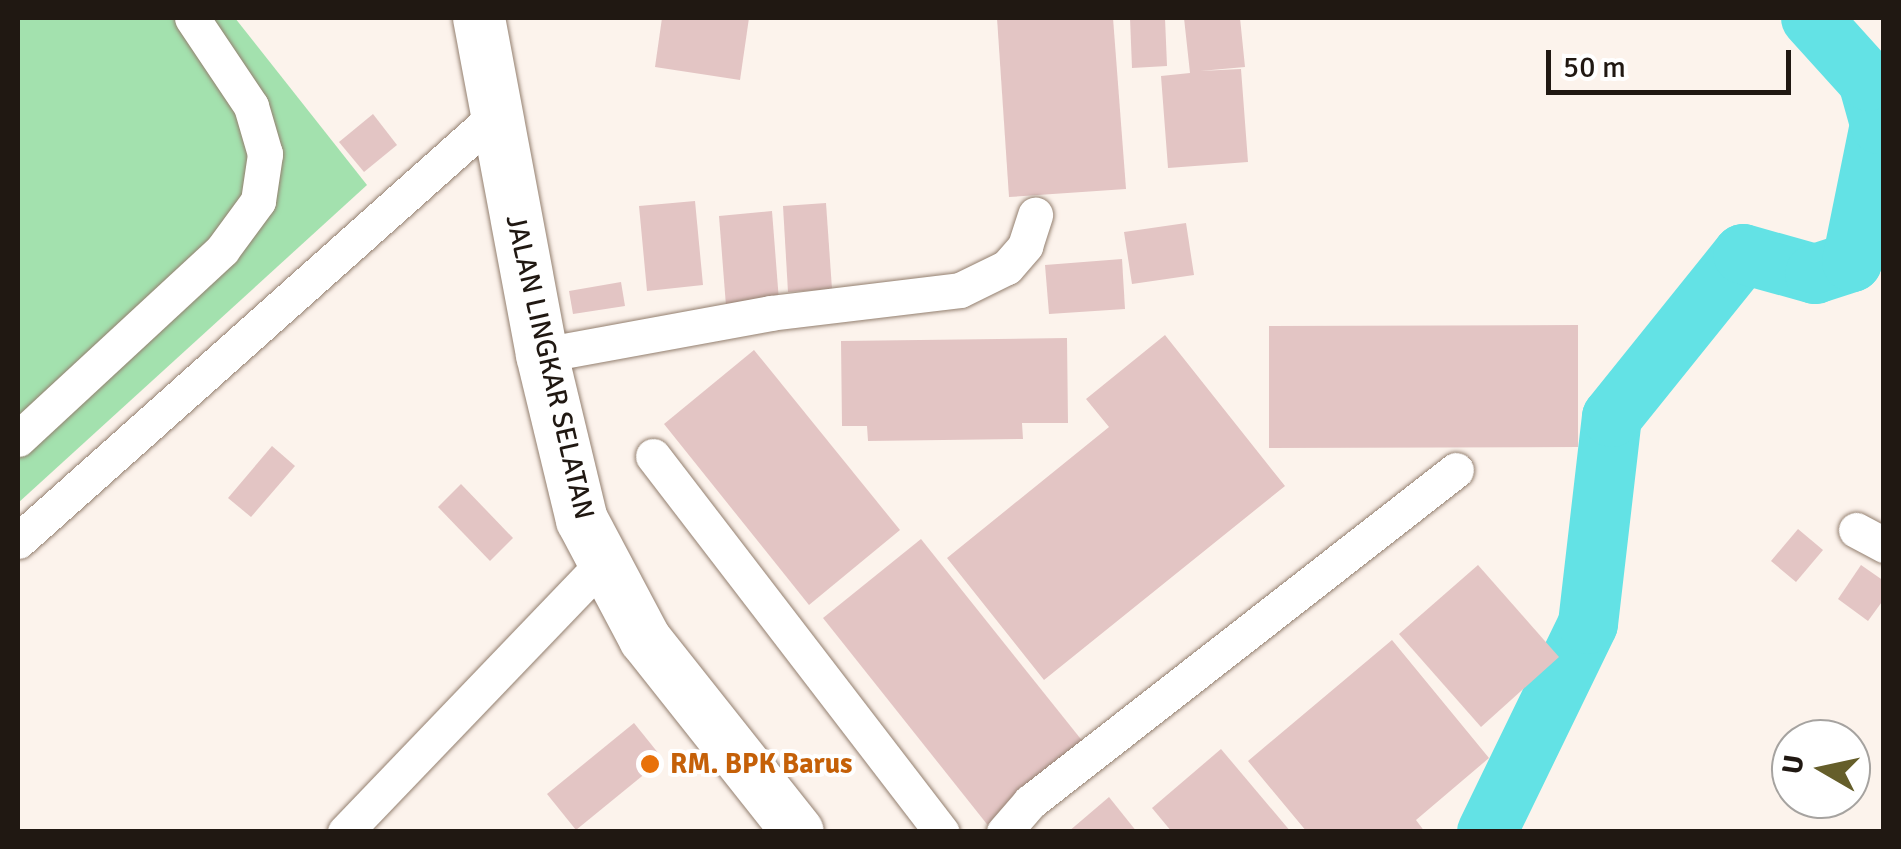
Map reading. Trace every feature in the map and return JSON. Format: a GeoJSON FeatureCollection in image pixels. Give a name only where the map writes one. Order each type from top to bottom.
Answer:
{"type":"FeatureCollection","features":[{"type":"Feature","properties":{"kind":"highway","name":"JALAN LINGKAR SELATAN"},"geometry":{"type":"LineString","coordinates":[[479,18],[542,355],[582,520],[601,564],[646,639],[798,832]]}},
{"type":"Feature","properties":{"kind":"street"},"geometry":{"type":"LineString","coordinates":[[18,439],[222,250],[258,201],[264,154],[251,106],[192,18]]}},
{"type":"Feature","properties":{"kind":"street"},"geometry":{"type":"LineString","coordinates":[[18,541],[495,116]]}},
{"type":"Feature","properties":{"kind":"street"},"geometry":{"type":"LineString","coordinates":[[542,355],[770,313],[960,290],[1007,267],[1025,246],[1034,214]]}},
{"type":"Feature","properties":{"kind":"street"},"geometry":{"type":"LineString","coordinates":[[653,456],[941,832]]}},
{"type":"Feature","properties":{"kind":"street"},"geometry":{"type":"LineString","coordinates":[[1004,832],[1045,790],[1456,470]]}},
{"type":"Feature","properties":{"kind":"street"},"geometry":{"type":"LineString","coordinates":[[345,832],[601,564]]}},
{"type":"Feature","properties":{"kind":"green space"},"geometry":{"type":"Polygon","coordinates":[[[18,18],[235,18],[367,185],[18,503],[18,18]]]}},
{"type":"Feature","properties":{"kind":"building"},"geometry":{"type":"Polygon","coordinates":[[[662,18],[749,18],[740,80],[655,67],[662,18]]]}},
{"type":"Feature","properties":{"kind":"building"},"geometry":{"type":"Polygon","coordinates":[[[997,18],[1113,18],[1126,189],[1009,197],[997,18]]]}},
{"type":"Feature","properties":{"kind":"building"},"geometry":{"type":"Polygon","coordinates":[[[1130,18],[1165,18],[1167,66],[1132,68],[1130,18]]]}},
{"type":"Feature","properties":{"kind":"building"},"geometry":{"type":"Polygon","coordinates":[[[1184,18],[1240,18],[1245,67],[1200,71],[1241,69],[1248,162],[1168,168],[1161,76],[1190,73],[1184,18]]]}},
{"type":"Feature","properties":{"kind":"building"},"geometry":{"type":"Polygon","coordinates":[[[373,114],[397,145],[364,172],[339,142],[373,114]]]}},
{"type":"Feature","properties":{"kind":"building"},"geometry":{"type":"Polygon","coordinates":[[[695,201],[703,285],[647,291],[639,206],[695,201]]]}},
{"type":"Feature","properties":{"kind":"building"},"geometry":{"type":"Polygon","coordinates":[[[826,203],[832,289],[788,292],[783,206],[826,203]]]}},
{"type":"Feature","properties":{"kind":"building"},"geometry":{"type":"Polygon","coordinates":[[[772,211],[779,301],[726,306],[719,216],[772,211]]]}},
{"type":"Feature","properties":{"kind":"building"},"geometry":{"type":"Polygon","coordinates":[[[1186,223],[1194,275],[1132,284],[1124,232],[1186,223]]]}},
{"type":"Feature","properties":{"kind":"building"},"geometry":{"type":"Polygon","coordinates":[[[1122,259],[1125,309],[1049,314],[1045,265],[1122,259]]]}},
{"type":"Feature","properties":{"kind":"building"},"geometry":{"type":"Polygon","coordinates":[[[621,282],[625,306],[573,314],[569,291],[621,282]]]}},
{"type":"Feature","properties":{"kind":"building"},"geometry":{"type":"Polygon","coordinates":[[[1578,325],[1578,447],[1269,448],[1269,326],[1578,325]]]}},
{"type":"Feature","properties":{"kind":"building"},"geometry":{"type":"Polygon","coordinates":[[[1165,335],[1285,486],[1044,680],[947,558],[1109,427],[1086,399],[1165,335]]]}},
{"type":"Feature","properties":{"kind":"building"},"geometry":{"type":"Polygon","coordinates":[[[1067,338],[1068,423],[1022,423],[1023,439],[868,441],[867,426],[842,426],[841,341],[1067,338]]]}},
{"type":"Feature","properties":{"kind":"building"},"geometry":{"type":"Polygon","coordinates":[[[754,350],[900,530],[809,605],[664,424],[754,350]]]}},
{"type":"Feature","properties":{"kind":"building"},"geometry":{"type":"Polygon","coordinates":[[[272,446],[295,466],[251,517],[228,498],[272,446]]]}},
{"type":"Feature","properties":{"kind":"building"},"geometry":{"type":"Polygon","coordinates":[[[461,484],[513,538],[490,561],[438,507],[461,484]]]}},
{"type":"Feature","properties":{"kind":"building"},"geometry":{"type":"Polygon","coordinates":[[[1798,529],[1823,550],[1796,582],[1771,561],[1798,529]]]}},
{"type":"Feature","properties":{"kind":"building"},"geometry":{"type":"Polygon","coordinates":[[[921,539],[1088,748],[990,828],[823,618],[921,539]]]}},
{"type":"Feature","properties":{"kind":"building"},"geometry":{"type":"Polygon","coordinates":[[[1478,565],[1559,657],[1481,727],[1399,634],[1478,565]]]}},
{"type":"Feature","properties":{"kind":"building"},"geometry":{"type":"Polygon","coordinates":[[[1861,565],[1884,581],[1884,599],[1868,621],[1838,599],[1861,565]]]}},
{"type":"Feature","properties":{"kind":"building"},"geometry":{"type":"Polygon","coordinates":[[[1392,640],[1489,758],[1416,820],[1425,832],[1307,832],[1248,761],[1392,640]]]}},
{"type":"Feature","properties":{"kind":"building"},"geometry":{"type":"Polygon","coordinates":[[[634,723],[663,759],[576,830],[547,794],[634,723]]]}},
{"type":"Feature","properties":{"kind":"building"},"geometry":{"type":"Polygon","coordinates":[[[1221,749],[1291,832],[1172,832],[1152,808],[1221,749]]]}},
{"type":"Feature","properties":{"kind":"building"},"geometry":{"type":"Polygon","coordinates":[[[1109,797],[1137,832],[1068,832],[1109,797]]]}},
{"type":"Feature","properties":{"kind":"waterway"},"geometry":{"type":"LineString","coordinates":[[1487,832],[1588,624],[1612,417],[1743,254],[1815,274],[1852,262],[1880,124],[1868,81],[1811,18]]}},
{"type":"Feature","properties":{"kind":"place","name":"RM. BPK Barus"},"geometry":{"type":"Point","coordinates":[650,764]}}]}
